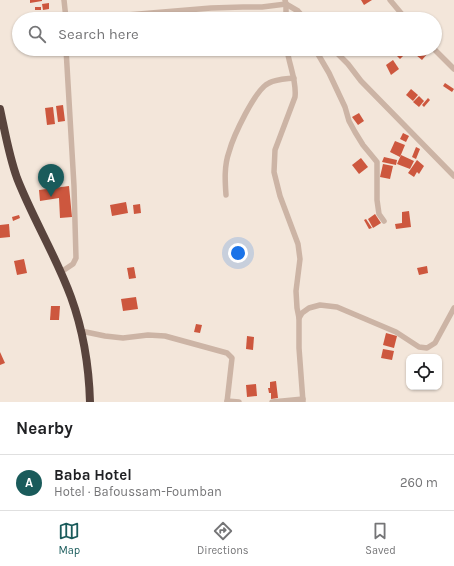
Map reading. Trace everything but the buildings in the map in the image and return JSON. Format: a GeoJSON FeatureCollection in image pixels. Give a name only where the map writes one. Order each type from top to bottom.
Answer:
{"type":"FeatureCollection","features":[{"type":"Feature","properties":{"kind":"highway"},"geometry":{"type":"LineString","coordinates":[[0,110],[16,176],[27,203],[61,272],[71,296],[81,331],[90,384],[90,402]]}},
{"type":"Feature","properties":{"kind":"street"},"geometry":{"type":"LineString","coordinates":[[64,0],[65,12]]}},
{"type":"Feature","properties":{"kind":"street"},"geometry":{"type":"LineString","coordinates":[[390,0],[400,12]]}},
{"type":"Feature","properties":{"kind":"street"},"geometry":{"type":"LineString","coordinates":[[162,12],[243,6],[262,7],[286,2],[299,12]]}},
{"type":"Feature","properties":{"kind":"street"},"geometry":{"type":"LineString","coordinates":[[61,272],[73,264],[76,258],[74,186],[66,56]]}},
{"type":"Feature","properties":{"kind":"street"},"geometry":{"type":"LineString","coordinates":[[272,402],[303,400],[299,348],[299,318],[296,291],[300,259],[298,244],[280,196],[274,172],[276,150],[295,97],[296,90],[288,56]]}},
{"type":"Feature","properties":{"kind":"street"},"geometry":{"type":"LineString","coordinates":[[320,56],[346,107],[355,132],[363,145],[377,162],[377,200],[379,214],[384,221]]}},
{"type":"Feature","properties":{"kind":"street"},"geometry":{"type":"LineString","coordinates":[[340,56],[361,81],[454,176]]}},
{"type":"Feature","properties":{"kind":"street"},"geometry":{"type":"LineString","coordinates":[[441,56],[454,69]]}},
{"type":"Feature","properties":{"kind":"street"},"geometry":{"type":"LineString","coordinates":[[226,195],[224,179],[228,153],[247,111],[268,83],[294,78]]}},
{"type":"Feature","properties":{"kind":"street"},"geometry":{"type":"LineString","coordinates":[[299,318],[302,312],[309,308],[320,305],[337,307],[396,332],[419,347],[427,348],[435,343],[454,308]]}},
{"type":"Feature","properties":{"kind":"street"},"geometry":{"type":"LineString","coordinates":[[81,331],[123,338],[148,335],[165,336],[227,353],[232,358],[227,402],[239,402]]}},
{"type":"Feature","properties":{"kind":"place","name":"Baba Hotel"},"geometry":{"type":"Point","coordinates":[51,197]}}]}
